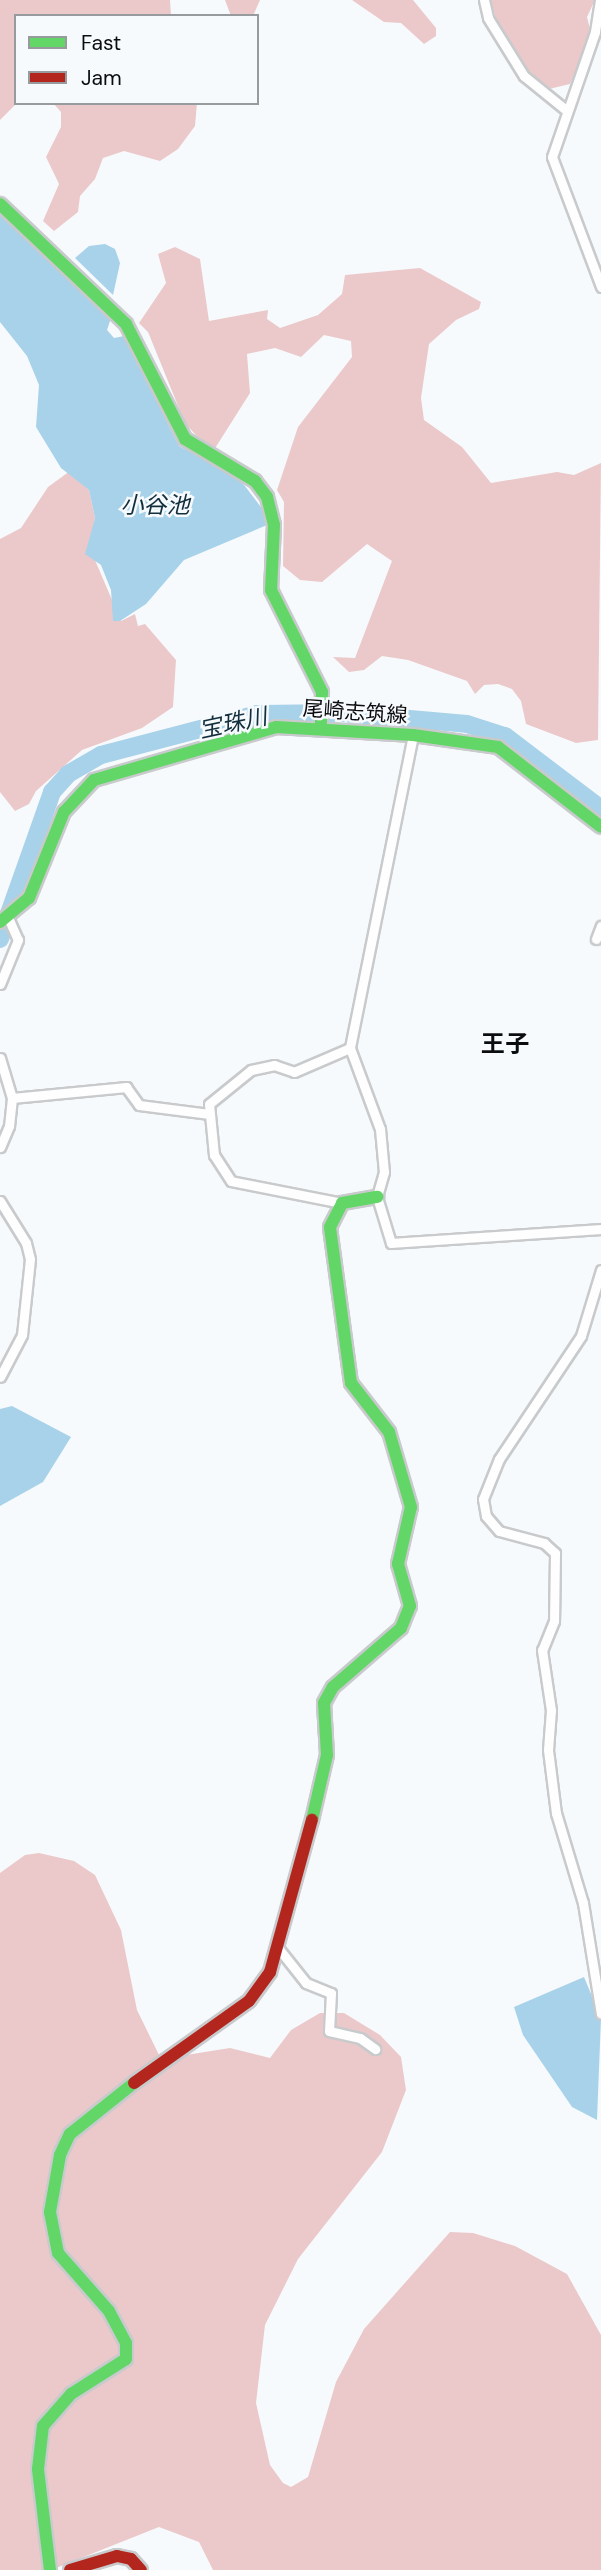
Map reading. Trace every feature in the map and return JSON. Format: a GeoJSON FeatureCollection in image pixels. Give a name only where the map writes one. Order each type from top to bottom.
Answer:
{"type":"FeatureCollection","features":[{"type":"Feature","properties":{"kind":"street"},"geometry":{"type":"LineString","coordinates":[[484,0],[488,18],[524,76],[566,110]]}},
{"type":"Feature","properties":{"kind":"street"},"geometry":{"type":"LineString","coordinates":[[600,0],[595,32],[553,146],[555,174],[601,288]]}},
{"type":"Feature","properties":{"kind":"street"},"geometry":{"type":"LineString","coordinates":[[0,204],[126,324],[185,439],[255,481],[267,497],[276,610],[324,703],[322,724]]}},
{"type":"Feature","properties":{"kind":"street","name":"尾崎志筑線"},"geometry":{"type":"LineString","coordinates":[[7,923],[38,883],[64,812],[94,780],[247,733],[322,724],[498,747],[601,827]]}},
{"type":"Feature","properties":{"kind":"street"},"geometry":{"type":"LineString","coordinates":[[413,735],[350,1048],[380,1129],[384,1172],[377,1197],[391,1243],[601,1229]]}},
{"type":"Feature","properties":{"kind":"street"},"geometry":{"type":"LineString","coordinates":[[0,984],[18,940],[7,923]]}},
{"type":"Feature","properties":{"kind":"street"},"geometry":{"type":"LineString","coordinates":[[596,939],[601,926]]}},
{"type":"Feature","properties":{"kind":"street"},"geometry":{"type":"LineString","coordinates":[[350,1048],[294,1072],[274,1065],[251,1070],[217,1094],[209,1114],[214,1155],[230,1181],[308,1192],[342,1203],[377,1197]]}},
{"type":"Feature","properties":{"kind":"street"},"geometry":{"type":"LineString","coordinates":[[0,1058],[12,1098],[9,1126],[0,1147]]}},
{"type":"Feature","properties":{"kind":"street"},"geometry":{"type":"LineString","coordinates":[[12,1098],[126,1087],[139,1105],[209,1114]]}},
{"type":"Feature","properties":{"kind":"street"},"geometry":{"type":"LineString","coordinates":[[0,1201],[26,1244],[30,1259],[22,1335],[0,1377]]}},
{"type":"Feature","properties":{"kind":"street"},"geometry":{"type":"LineString","coordinates":[[50,2570],[38,2469],[43,2426],[71,2394],[126,2359],[126,2343],[109,2311],[58,2253],[50,2212],[60,2155],[70,2134],[91,2113],[249,2001],[279,1949],[327,1755],[324,1703],[333,1687],[401,1628],[410,1606],[398,1564],[411,1507],[389,1432],[351,1383],[330,1227],[342,1203]]}},
{"type":"Feature","properties":{"kind":"street"},"geometry":{"type":"LineString","coordinates":[[601,1270],[582,1336],[499,1459],[483,1499],[486,1516],[499,1531],[544,1543],[555,1553],[554,1621],[542,1650],[551,1710],[548,1750],[556,1813],[583,1903],[601,2014]]}},
{"type":"Feature","properties":{"kind":"street"},"geometry":{"type":"LineString","coordinates":[[279,1949],[306,1983],[331,1993],[329,2031],[360,2038],[375,2049]]}},
{"type":"Feature","properties":{"kind":"street"},"geometry":{"type":"LineString","coordinates":[[70,2570],[117,2556],[131,2559],[142,2570]]}},
{"type":"Feature","properties":{"kind":"shaded area"},"geometry":{"type":"Polygon","coordinates":[[[0,0],[170,0],[171,14],[14,14],[15,105],[0,120],[0,0]]]}},
{"type":"Feature","properties":{"kind":"shaded area"},"geometry":{"type":"Polygon","coordinates":[[[225,0],[260,0],[254,14],[230,14],[225,0]]]}},
{"type":"Feature","properties":{"kind":"shaded area"},"geometry":{"type":"Polygon","coordinates":[[[352,0],[413,0],[436,28],[436,36],[424,44],[401,23],[384,22],[352,0]]]}},
{"type":"Feature","properties":{"kind":"shaded area"},"geometry":{"type":"Polygon","coordinates":[[[491,0],[595,0],[587,17],[592,37],[570,84],[549,89],[530,75],[499,30],[491,0]]]}},
{"type":"Feature","properties":{"kind":"shaded area"},"geometry":{"type":"Polygon","coordinates":[[[55,105],[197,105],[195,126],[178,149],[160,161],[124,151],[103,158],[95,179],[80,196],[78,212],[54,231],[43,221],[59,184],[46,157],[61,127],[61,112],[55,105]]]}},
{"type":"Feature","properties":{"kind":"shaded area"},"geometry":{"type":"Polygon","coordinates":[[[175,247],[200,259],[209,321],[268,310],[267,319],[280,328],[318,315],[342,294],[345,275],[420,268],[481,302],[479,309],[456,320],[429,344],[421,398],[424,420],[462,447],[491,483],[557,472],[574,475],[601,463],[598,740],[576,743],[526,724],[521,701],[512,689],[498,684],[484,685],[475,694],[467,681],[408,660],[382,656],[364,670],[349,672],[333,657],[355,658],[392,561],[367,544],[322,582],[300,580],[283,566],[284,502],[277,490],[298,427],[352,357],[351,341],[324,335],[301,357],[275,348],[247,354],[250,393],[212,453],[185,423],[148,332],[139,323],[166,283],[158,254],[175,247]]]}},
{"type":"Feature","properties":{"kind":"shaded area"},"geometry":{"type":"Polygon","coordinates":[[[70,471],[89,490],[95,518],[89,546],[121,621],[135,614],[138,626],[145,624],[176,660],[173,707],[142,728],[82,750],[36,791],[29,804],[15,811],[0,792],[0,539],[21,528],[48,487],[70,471]]]}},
{"type":"Feature","properties":{"kind":"shaded area"},"geometry":{"type":"Polygon","coordinates":[[[39,1853],[74,1861],[95,1875],[121,1930],[137,2010],[161,2059],[230,2048],[270,2058],[291,2030],[320,2013],[344,2013],[380,2035],[401,2057],[406,2090],[382,2152],[298,2259],[265,2325],[256,2403],[270,2465],[283,2483],[291,2487],[308,2477],[336,2382],[364,2329],[450,2232],[473,2233],[515,2246],[567,2274],[601,2335],[601,2570],[213,2570],[199,2542],[159,2527],[51,2570],[0,2570],[0,1873],[25,1855],[39,1853]]]}},
{"type":"Feature","properties":{"kind":"water","name":"小谷池"},"geometry":{"type":"Polygon","coordinates":[[[0,211],[111,318],[107,330],[114,338],[124,336],[179,446],[238,477],[264,511],[267,525],[184,560],[146,604],[120,621],[113,621],[111,590],[101,565],[85,554],[95,518],[89,490],[61,468],[36,427],[39,385],[27,356],[0,322],[0,211]]]}},
{"type":"Feature","properties":{"kind":"water"},"geometry":{"type":"Polygon","coordinates":[[[105,244],[115,249],[120,263],[113,295],[75,258],[89,246],[105,244]]]}},
{"type":"Feature","properties":{"kind":"water"},"geometry":{"type":"Polygon","coordinates":[[[12,1406],[71,1437],[43,1482],[0,1506],[0,1409],[12,1406]]]}},
{"type":"Feature","properties":{"kind":"water"},"geometry":{"type":"Polygon","coordinates":[[[584,1977],[601,2018],[597,2120],[572,2107],[523,2035],[514,2007],[584,1977]]]}},
{"type":"Feature","properties":{"kind":"waterway","name":"宝珠川"},"geometry":{"type":"LineString","coordinates":[[0,939],[52,792],[68,774],[101,755],[257,714],[342,713],[467,724],[505,736],[601,809]]}},
{"type":"Feature","properties":{"kind":"traffic: fast"},"geometry":{"type":"LineString","coordinates":[[0,204],[126,324],[185,439],[255,481],[267,497],[274,525],[271,590],[322,692],[321,728]]}},
{"type":"Feature","properties":{"kind":"traffic: fast"},"geometry":{"type":"LineString","coordinates":[[0,922],[29,898],[64,812],[94,780],[276,727],[413,735],[498,747],[601,827]]}},
{"type":"Feature","properties":{"kind":"traffic: fast"},"geometry":{"type":"LineString","coordinates":[[312,1820],[327,1755],[324,1703],[333,1687],[401,1628],[410,1606],[398,1564],[411,1507],[389,1432],[351,1383],[330,1227],[342,1203],[377,1197]]}},
{"type":"Feature","properties":{"kind":"traffic: fast"},"geometry":{"type":"LineString","coordinates":[[50,2570],[38,2469],[43,2426],[71,2394],[126,2359],[126,2343],[109,2311],[58,2253],[50,2212],[60,2155],[70,2134],[134,2083]]}},
{"type":"Feature","properties":{"kind":"traffic: jam"},"geometry":{"type":"LineString","coordinates":[[134,2083],[249,2001],[270,1972],[312,1820]]}},
{"type":"Feature","properties":{"kind":"traffic: jam"},"geometry":{"type":"LineString","coordinates":[[70,2570],[117,2556],[131,2559],[141,2570]]}},
{"type":"Feature","properties":{"kind":"district","name":"王子"},"geometry":{"type":"Point","coordinates":[505,1044]}}]}
